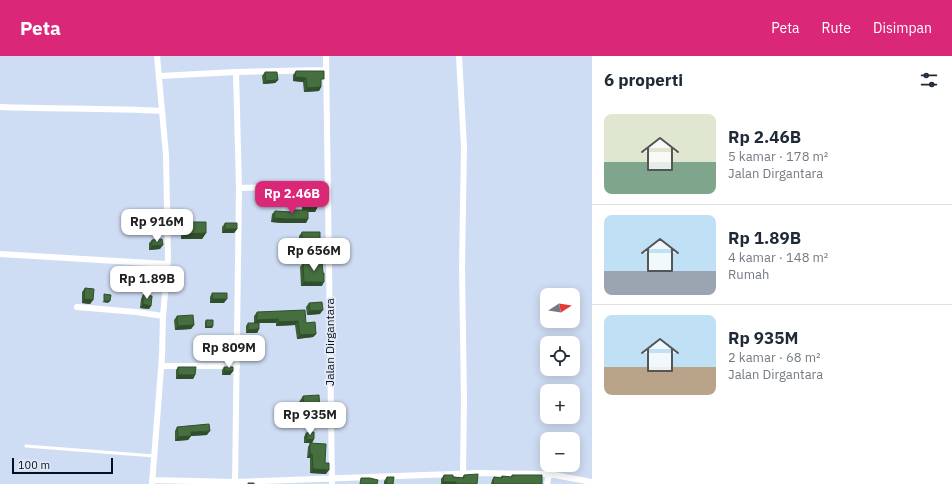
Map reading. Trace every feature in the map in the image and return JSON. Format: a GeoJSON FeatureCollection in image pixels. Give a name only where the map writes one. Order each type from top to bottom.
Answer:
{"type":"FeatureCollection","features":[{"type":"Feature","properties":{"kind":"street"},"geometry":{"type":"LineString","coordinates":[[157,56],[160,76],[168,202],[167,264],[152,482],[236,483],[332,481],[463,474],[548,474],[592,482]]}},
{"type":"Feature","properties":{"kind":"street","name":"Jalan Dirgantara"},"geometry":{"type":"LineString","coordinates":[[326,56],[332,481]]}},
{"type":"Feature","properties":{"kind":"street"},"geometry":{"type":"LineString","coordinates":[[459,56],[464,147],[462,268],[464,400],[463,474]]}},
{"type":"Feature","properties":{"kind":"street"},"geometry":{"type":"LineString","coordinates":[[160,76],[236,72],[326,70]]}},
{"type":"Feature","properties":{"kind":"street"},"geometry":{"type":"LineString","coordinates":[[236,72],[238,188],[236,483]]}},
{"type":"Feature","properties":{"kind":"street"},"geometry":{"type":"LineString","coordinates":[[0,107],[162,111]]}},
{"type":"Feature","properties":{"kind":"street"},"geometry":{"type":"LineString","coordinates":[[238,188],[328,186]]}},
{"type":"Feature","properties":{"kind":"street"},"geometry":{"type":"LineString","coordinates":[[0,254],[167,264]]}},
{"type":"Feature","properties":{"kind":"street"},"geometry":{"type":"LineString","coordinates":[[77,308],[136,312],[163,316]]}},
{"type":"Feature","properties":{"kind":"street"},"geometry":{"type":"LineString","coordinates":[[161,366],[237,366]]}},
{"type":"Feature","properties":{"kind":"street"},"geometry":{"type":"LineString","coordinates":[[547,484],[548,474]]}},
{"type":"Feature","properties":{"kind":"lane"},"geometry":{"type":"LineString","coordinates":[[26,446],[154,456]]}},
{"type":"Feature","properties":{"kind":"building"},"geometry":{"type":"Polygon","coordinates":[[[296,71],[324,71],[324,79],[321,79],[321,87],[307,88],[306,78],[295,77],[296,71]]]}},
{"type":"Feature","properties":{"kind":"building"},"geometry":{"type":"Polygon","coordinates":[[[265,72],[277,72],[278,80],[266,81],[265,72]]]}},
{"type":"Feature","properties":{"kind":"building"},"geometry":{"type":"Polygon","coordinates":[[[304,201],[317,201],[317,208],[304,208],[304,201]]]}},
{"type":"Feature","properties":{"kind":"building"},"geometry":{"type":"Polygon","coordinates":[[[291,210],[308,210],[308,219],[274,218],[275,211],[291,212],[291,210]]]}},
{"type":"Feature","properties":{"kind":"building"},"geometry":{"type":"Polygon","coordinates":[[[185,222],[206,222],[206,233],[185,234],[185,222]]]}},
{"type":"Feature","properties":{"kind":"building"},"geometry":{"type":"Polygon","coordinates":[[[225,223],[237,223],[237,229],[225,229],[225,223]]]}},
{"type":"Feature","properties":{"kind":"building"},"geometry":{"type":"Polygon","coordinates":[[[302,232],[320,232],[320,242],[302,242],[302,232]]]}},
{"type":"Feature","properties":{"kind":"building"},"geometry":{"type":"Polygon","coordinates":[[[162,239],[163,245],[152,246],[152,240],[162,239]]]}},
{"type":"Feature","properties":{"kind":"building"},"geometry":{"type":"Polygon","coordinates":[[[322,261],[324,282],[304,282],[303,263],[322,261]]]}},
{"type":"Feature","properties":{"kind":"building"},"geometry":{"type":"Polygon","coordinates":[[[85,288],[94,289],[93,300],[84,299],[85,288]]]}},
{"type":"Feature","properties":{"kind":"building"},"geometry":{"type":"Polygon","coordinates":[[[212,293],[227,293],[227,299],[213,299],[212,293]]]}},
{"type":"Feature","properties":{"kind":"building"},"geometry":{"type":"Polygon","coordinates":[[[104,294],[111,295],[110,301],[104,301],[104,294]]]}},
{"type":"Feature","properties":{"kind":"building"},"geometry":{"type":"Polygon","coordinates":[[[143,295],[152,296],[151,306],[143,304],[143,295]]]}},
{"type":"Feature","properties":{"kind":"building"},"geometry":{"type":"Polygon","coordinates":[[[322,302],[323,310],[310,311],[309,303],[322,302]]]}},
{"type":"Feature","properties":{"kind":"building"},"geometry":{"type":"Polygon","coordinates":[[[305,310],[306,323],[315,322],[316,334],[300,335],[298,321],[279,322],[278,319],[257,320],[257,312],[305,310]]]}},
{"type":"Feature","properties":{"kind":"building"},"geometry":{"type":"Polygon","coordinates":[[[193,315],[194,325],[178,326],[177,316],[193,315]]]}},
{"type":"Feature","properties":{"kind":"building"},"geometry":{"type":"Polygon","coordinates":[[[206,320],[213,320],[213,326],[206,327],[206,320]]]}},
{"type":"Feature","properties":{"kind":"building"},"geometry":{"type":"Polygon","coordinates":[[[248,323],[259,323],[259,329],[248,330],[248,323]]]}},
{"type":"Feature","properties":{"kind":"building"},"geometry":{"type":"Polygon","coordinates":[[[178,367],[196,367],[195,375],[178,375],[178,367]]]}},
{"type":"Feature","properties":{"kind":"building"},"geometry":{"type":"Polygon","coordinates":[[[224,367],[233,367],[233,371],[225,371],[224,367]]]}},
{"type":"Feature","properties":{"kind":"building"},"geometry":{"type":"Polygon","coordinates":[[[319,395],[320,410],[304,411],[303,396],[319,395]]]}},
{"type":"Feature","properties":{"kind":"building"},"geometry":{"type":"Polygon","coordinates":[[[209,424],[210,431],[191,432],[191,436],[178,437],[177,427],[209,424]]]}},
{"type":"Feature","properties":{"kind":"building"},"geometry":{"type":"Polygon","coordinates":[[[314,432],[314,439],[307,440],[306,433],[314,432]]]}},
{"type":"Feature","properties":{"kind":"building"},"geometry":{"type":"Polygon","coordinates":[[[310,443],[326,444],[325,463],[329,463],[329,470],[313,469],[312,454],[310,454],[310,443]]]}},
{"type":"Feature","properties":{"kind":"building"},"geometry":{"type":"Polygon","coordinates":[[[478,474],[477,484],[456,484],[456,482],[443,482],[444,475],[453,475],[453,477],[464,478],[464,475],[478,474]]]}},
{"type":"Feature","properties":{"kind":"building"},"geometry":{"type":"Polygon","coordinates":[[[512,475],[542,475],[542,484],[493,484],[494,477],[512,477],[512,475]]]}},
{"type":"Feature","properties":{"kind":"building"},"geometry":{"type":"Polygon","coordinates":[[[387,477],[394,477],[393,484],[386,484],[387,477]]]}},
{"type":"Feature","properties":{"kind":"building"},"geometry":{"type":"Polygon","coordinates":[[[361,478],[378,480],[377,484],[360,484],[361,478]]]}}]}
